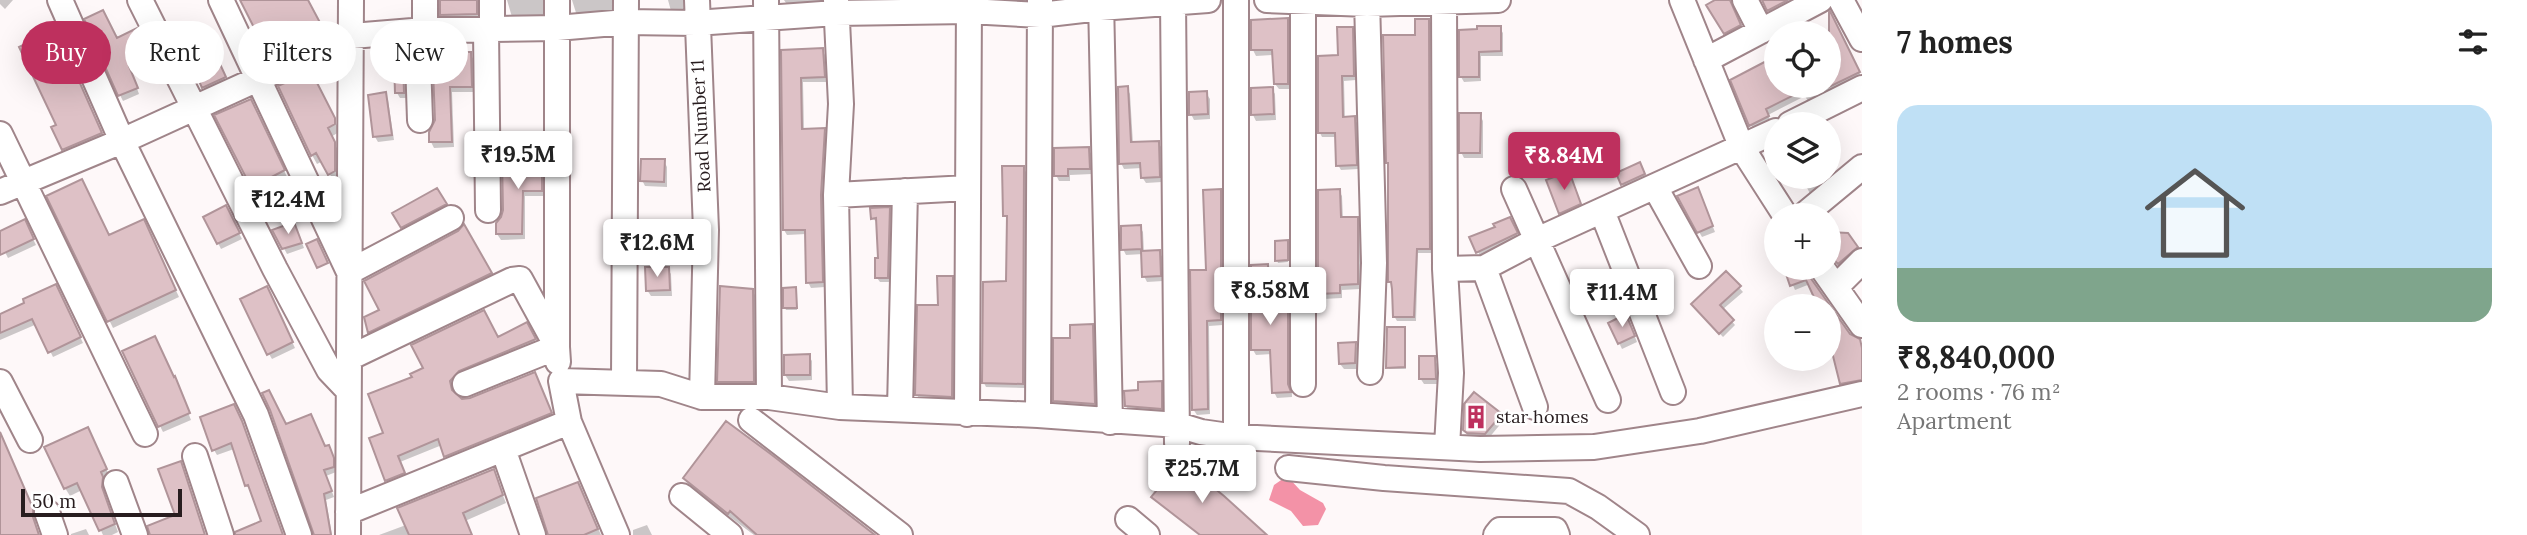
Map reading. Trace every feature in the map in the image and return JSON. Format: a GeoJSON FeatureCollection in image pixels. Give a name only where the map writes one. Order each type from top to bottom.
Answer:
{"type":"FeatureCollection","features":[{"type":"Feature","properties":{"kind":"street"},"geometry":{"type":"LineString","coordinates":[[60,0],[122,141],[256,415],[299,535]]}},
{"type":"Feature","properties":{"kind":"street"},"geometry":{"type":"LineString","coordinates":[[140,0],[192,108],[329,370],[348,390]]}},
{"type":"Feature","properties":{"kind":"street"},"geometry":{"type":"LineString","coordinates":[[221,0],[238,36]]}},
{"type":"Feature","properties":{"kind":"street"},"geometry":{"type":"LineString","coordinates":[[351,0],[352,21]]}},
{"type":"Feature","properties":{"kind":"street"},"geometry":{"type":"LineString","coordinates":[[422,21],[425,0]]}},
{"type":"Feature","properties":{"kind":"street"},"geometry":{"type":"LineString","coordinates":[[488,210],[489,30],[492,0]]}},
{"type":"Feature","properties":{"kind":"street"},"geometry":{"type":"LineString","coordinates":[[557,0],[557,347],[569,422],[617,535]]}},
{"type":"Feature","properties":{"kind":"street"},"geometry":{"type":"LineString","coordinates":[[468,30],[557,28],[626,11],[909,5],[1040,8],[1208,0]]}},
{"type":"Feature","properties":{"kind":"street"},"geometry":{"type":"LineString","coordinates":[[1236,0],[1236,437]]}},
{"type":"Feature","properties":{"kind":"street"},"geometry":{"type":"LineString","coordinates":[[1266,0],[1498,0]]}},
{"type":"Feature","properties":{"kind":"street"},"geometry":{"type":"LineString","coordinates":[[1682,0],[1742,148],[1777,203]]}},
{"type":"Feature","properties":{"kind":"street"},"geometry":{"type":"LineString","coordinates":[[1745,0],[1760,31]]}},
{"type":"Feature","properties":{"kind":"street"},"geometry":{"type":"LineString","coordinates":[[1841,0],[1862,40]]}},
{"type":"Feature","properties":{"kind":"street"},"geometry":{"type":"LineString","coordinates":[[1173,1],[1177,432]]}},
{"type":"Feature","properties":{"kind":"street"},"geometry":{"type":"LineString","coordinates":[[1303,1],[1303,384]]}},
{"type":"Feature","properties":{"kind":"street"},"geometry":{"type":"LineString","coordinates":[[1444,1],[1445,269],[1451,373],[1447,447]]}},
{"type":"Feature","properties":{"kind":"street"},"geometry":{"type":"LineString","coordinates":[[1367,2],[1374,263],[1370,372]]}},
{"type":"Feature","properties":{"kind":"street"},"geometry":{"type":"LineString","coordinates":[[1706,60],[1809,3]]}},
{"type":"Feature","properties":{"kind":"street"},"geometry":{"type":"LineString","coordinates":[[1100,4],[1110,422]]}},
{"type":"Feature","properties":{"kind":"street"},"geometry":{"type":"LineString","coordinates":[[836,6],[841,104],[836,195],[840,407]]}},
{"type":"Feature","properties":{"kind":"street"},"geometry":{"type":"LineString","coordinates":[[967,414],[969,6]]}},
{"type":"Feature","properties":{"kind":"street"},"geometry":{"type":"LineString","coordinates":[[1038,415],[1040,8]]}},
{"type":"Feature","properties":{"kind":"street"},"geometry":{"type":"LineString","coordinates":[[766,10],[769,397]]}},
{"type":"Feature","properties":{"kind":"street"},"geometry":{"type":"LineString","coordinates":[[624,381],[626,11]]}},
{"type":"Feature","properties":{"kind":"street","name":"Road Number 11"},"geometry":{"type":"LineString","coordinates":[[696,11],[706,230],[702,397]]}},
{"type":"Feature","properties":{"kind":"street"},"geometry":{"type":"LineString","coordinates":[[0,192],[122,141],[247,84]]}},
{"type":"Feature","properties":{"kind":"street"},"geometry":{"type":"LineString","coordinates":[[260,84],[349,272]]}},
{"type":"Feature","properties":{"kind":"street"},"geometry":{"type":"LineString","coordinates":[[351,84],[348,523],[503,449],[569,422]]}},
{"type":"Feature","properties":{"kind":"street"},"geometry":{"type":"LineString","coordinates":[[420,84],[420,120]]}},
{"type":"Feature","properties":{"kind":"street"},"geometry":{"type":"LineString","coordinates":[[1814,112],[1862,88]]}},
{"type":"Feature","properties":{"kind":"street"},"geometry":{"type":"LineString","coordinates":[[0,134],[145,434]]}},
{"type":"Feature","properties":{"kind":"street"},"geometry":{"type":"LineString","coordinates":[[1445,269],[1484,268],[1537,240],[1764,137]]}},
{"type":"Feature","properties":{"kind":"street"},"geometry":{"type":"LineString","coordinates":[[1818,203],[1862,167]]}},
{"type":"Feature","properties":{"kind":"street"},"geometry":{"type":"LineString","coordinates":[[1655,187],[1699,265]]}},
{"type":"Feature","properties":{"kind":"street"},"geometry":{"type":"LineString","coordinates":[[836,195],[968,188]]}},
{"type":"Feature","properties":{"kind":"street"},"geometry":{"type":"LineString","coordinates":[[1514,189],[1608,400]]}},
{"type":"Feature","properties":{"kind":"street"},"geometry":{"type":"LineString","coordinates":[[900,409],[905,191]]}},
{"type":"Feature","properties":{"kind":"street"},"geometry":{"type":"LineString","coordinates":[[1602,211],[1673,392]]}},
{"type":"Feature","properties":{"kind":"street"},"geometry":{"type":"LineString","coordinates":[[349,272],[451,218]]}},
{"type":"Feature","properties":{"kind":"street"},"geometry":{"type":"LineString","coordinates":[[1841,271],[1862,261]]}},
{"type":"Feature","properties":{"kind":"street"},"geometry":{"type":"LineString","coordinates":[[1484,268],[1535,407]]}},
{"type":"Feature","properties":{"kind":"street"},"geometry":{"type":"LineString","coordinates":[[349,358],[512,280],[520,279],[557,347]]}},
{"type":"Feature","properties":{"kind":"street"},"geometry":{"type":"LineString","coordinates":[[1831,280],[1862,325]]}},
{"type":"Feature","properties":{"kind":"street"},"geometry":{"type":"LineString","coordinates":[[465,384],[557,347]]}},
{"type":"Feature","properties":{"kind":"street"},"geometry":{"type":"LineString","coordinates":[[561,381],[661,384],[702,397],[769,397],[840,407],[1038,415],[1236,437],[1480,449],[1594,447],[1700,431],[1862,394]]}},
{"type":"Feature","properties":{"kind":"street"},"geometry":{"type":"LineString","coordinates":[[0,382],[30,440]]}},
{"type":"Feature","properties":{"kind":"street"},"geometry":{"type":"LineString","coordinates":[[751,420],[900,535]]}},
{"type":"Feature","properties":{"kind":"street"},"geometry":{"type":"LineString","coordinates":[[503,449],[533,535]]}},
{"type":"Feature","properties":{"kind":"street"},"geometry":{"type":"LineString","coordinates":[[195,456],[221,535]]}},
{"type":"Feature","properties":{"kind":"street"},"geometry":{"type":"LineString","coordinates":[[1288,468],[1384,478],[1569,491],[1598,507],[1637,535]]}},
{"type":"Feature","properties":{"kind":"street"},"geometry":{"type":"LineString","coordinates":[[116,483],[135,535]]}},
{"type":"Feature","properties":{"kind":"street"},"geometry":{"type":"LineString","coordinates":[[682,496],[730,535]]}},
{"type":"Feature","properties":{"kind":"street"},"geometry":{"type":"LineString","coordinates":[[1496,535],[1500,530],[1555,530],[1557,535]]}},
{"type":"Feature","properties":{"kind":"shaded area"},"geometry":{"type":"Polygon","coordinates":[[[1287,476],[1300,490],[1323,503],[1326,509],[1318,525],[1303,526],[1291,511],[1269,500],[1274,485],[1287,476]]]}},
{"type":"Feature","properties":{"kind":"building"},"geometry":{"type":"Polygon","coordinates":[[[240,0],[308,0],[319,21],[251,21],[240,0]]]}},
{"type":"Feature","properties":{"kind":"building"},"geometry":{"type":"Polygon","coordinates":[[[440,0],[477,0],[477,14],[440,15],[440,0]]]}},
{"type":"Feature","properties":{"kind":"building"},"geometry":{"type":"Polygon","coordinates":[[[1715,0],[1730,0],[1741,25],[1724,34],[1706,5],[1715,0]]]}},
{"type":"Feature","properties":{"kind":"building"},"geometry":{"type":"Polygon","coordinates":[[[1762,0],[1788,0],[1767,11],[1762,0]]]}},
{"type":"Feature","properties":{"kind":"building"},"geometry":{"type":"Polygon","coordinates":[[[103,10],[108,21],[85,21],[84,19],[103,10]]]}},
{"type":"Feature","properties":{"kind":"building"},"geometry":{"type":"Polygon","coordinates":[[[1830,11],[1835,21],[1829,21],[1830,11]]]}},
{"type":"Feature","properties":{"kind":"building"},"geometry":{"type":"Polygon","coordinates":[[[1288,18],[1288,84],[1274,84],[1272,50],[1251,50],[1251,20],[1288,18]]]}},
{"type":"Feature","properties":{"kind":"building"},"geometry":{"type":"Polygon","coordinates":[[[1415,19],[1429,19],[1430,249],[1417,249],[1414,317],[1393,317],[1391,282],[1388,282],[1388,163],[1383,35],[1415,35],[1415,19]]]}},
{"type":"Feature","properties":{"kind":"building"},"geometry":{"type":"Polygon","coordinates":[[[111,26],[117,38],[125,34],[125,84],[136,84],[138,88],[118,96],[111,80],[111,26]]]}},
{"type":"Feature","properties":{"kind":"building"},"geometry":{"type":"Polygon","coordinates":[[[1477,26],[1501,26],[1501,51],[1479,52],[1479,77],[1459,77],[1459,30],[1477,29],[1477,26]]]}},
{"type":"Feature","properties":{"kind":"building"},"geometry":{"type":"Polygon","coordinates":[[[1337,27],[1353,27],[1354,76],[1342,76],[1343,117],[1355,116],[1357,165],[1336,166],[1335,133],[1318,133],[1318,56],[1338,55],[1337,27]]]}},
{"type":"Feature","properties":{"kind":"building"},"geometry":{"type":"Polygon","coordinates":[[[1841,33],[1860,72],[1841,81],[1841,33]]]}},
{"type":"Feature","properties":{"kind":"building"},"geometry":{"type":"Polygon","coordinates":[[[823,48],[825,77],[801,78],[802,129],[825,128],[821,195],[823,282],[806,283],[805,230],[783,230],[781,50],[823,48]]]}},
{"type":"Feature","properties":{"kind":"building"},"geometry":{"type":"Polygon","coordinates":[[[468,52],[471,52],[472,87],[450,87],[452,142],[429,142],[429,132],[435,120],[434,84],[468,84],[468,52]]]}},
{"type":"Feature","properties":{"kind":"building"},"geometry":{"type":"Polygon","coordinates":[[[1764,62],[1764,98],[1788,98],[1766,109],[1764,118],[1749,126],[1730,80],[1764,62]]]}},
{"type":"Feature","properties":{"kind":"building"},"geometry":{"type":"Polygon","coordinates":[[[37,84],[80,84],[102,133],[62,150],[51,127],[56,125],[37,84]]]}},
{"type":"Feature","properties":{"kind":"building"},"geometry":{"type":"Polygon","coordinates":[[[318,84],[335,118],[335,124],[328,128],[335,142],[335,171],[328,175],[316,153],[311,156],[278,86],[318,84]]]}},
{"type":"Feature","properties":{"kind":"building"},"geometry":{"type":"Polygon","coordinates":[[[395,84],[404,84],[404,93],[395,93],[395,84]]]}},
{"type":"Feature","properties":{"kind":"building"},"geometry":{"type":"Polygon","coordinates":[[[1128,86],[1131,142],[1159,141],[1160,177],[1141,178],[1140,163],[1119,164],[1118,87],[1128,86]]]}},
{"type":"Feature","properties":{"kind":"building"},"geometry":{"type":"Polygon","coordinates":[[[1273,87],[1274,114],[1251,115],[1251,88],[1273,87]]]}},
{"type":"Feature","properties":{"kind":"building"},"geometry":{"type":"Polygon","coordinates":[[[1207,91],[1208,114],[1189,115],[1189,92],[1207,91]]]}},
{"type":"Feature","properties":{"kind":"building"},"geometry":{"type":"Polygon","coordinates":[[[386,92],[392,135],[373,137],[368,95],[386,92]]]}},
{"type":"Feature","properties":{"kind":"building"},"geometry":{"type":"Polygon","coordinates":[[[251,99],[285,170],[264,181],[270,193],[257,199],[214,115],[251,99]]]}},
{"type":"Feature","properties":{"kind":"building"},"geometry":{"type":"Polygon","coordinates":[[[1459,113],[1481,113],[1480,153],[1459,153],[1459,113]]]}},
{"type":"Feature","properties":{"kind":"building"},"geometry":{"type":"Polygon","coordinates":[[[1089,147],[1090,169],[1068,169],[1068,176],[1054,176],[1054,148],[1089,147]]]}},
{"type":"Feature","properties":{"kind":"building"},"geometry":{"type":"Polygon","coordinates":[[[542,157],[542,191],[523,191],[522,234],[496,234],[496,223],[503,210],[502,158],[542,157]]]}},
{"type":"Feature","properties":{"kind":"building"},"geometry":{"type":"Polygon","coordinates":[[[641,159],[665,159],[664,182],[640,181],[641,159]]]}},
{"type":"Feature","properties":{"kind":"building"},"geometry":{"type":"Polygon","coordinates":[[[1640,162],[1645,174],[1621,185],[1616,173],[1640,162]]]}},
{"type":"Feature","properties":{"kind":"building"},"geometry":{"type":"Polygon","coordinates":[[[1002,166],[1024,166],[1023,384],[982,383],[983,282],[1006,281],[1007,216],[1003,216],[1002,166]]]}},
{"type":"Feature","properties":{"kind":"building"},"geometry":{"type":"Polygon","coordinates":[[[1569,171],[1581,204],[1559,214],[1546,180],[1569,171]]]}},
{"type":"Feature","properties":{"kind":"building"},"geometry":{"type":"Polygon","coordinates":[[[82,179],[109,235],[144,219],[176,290],[107,322],[46,196],[82,179]]]}},
{"type":"Feature","properties":{"kind":"building"},"geometry":{"type":"Polygon","coordinates":[[[1698,187],[1713,226],[1697,233],[1677,196],[1698,187]]]}},
{"type":"Feature","properties":{"kind":"building"},"geometry":{"type":"Polygon","coordinates":[[[437,188],[447,204],[401,228],[392,213],[437,188]]]}},
{"type":"Feature","properties":{"kind":"building"},"geometry":{"type":"Polygon","coordinates":[[[1221,189],[1221,320],[1207,321],[1208,409],[1192,410],[1190,270],[1206,270],[1203,190],[1221,189]]]}},
{"type":"Feature","properties":{"kind":"building"},"geometry":{"type":"Polygon","coordinates":[[[1340,189],[1341,217],[1358,217],[1358,284],[1340,285],[1340,293],[1318,294],[1318,190],[1340,189]]]}},
{"type":"Feature","properties":{"kind":"building"},"geometry":{"type":"Polygon","coordinates":[[[226,205],[240,233],[217,244],[203,217],[226,205]]]}},
{"type":"Feature","properties":{"kind":"building"},"geometry":{"type":"Polygon","coordinates":[[[890,207],[888,278],[875,278],[875,258],[878,258],[876,218],[871,219],[870,208],[890,207]]]}},
{"type":"Feature","properties":{"kind":"building"},"geometry":{"type":"Polygon","coordinates":[[[1510,217],[1518,233],[1476,253],[1469,237],[1495,227],[1493,224],[1510,217]]]}},
{"type":"Feature","properties":{"kind":"building"},"geometry":{"type":"Polygon","coordinates":[[[25,219],[34,239],[0,255],[0,231],[25,219]]]}},
{"type":"Feature","properties":{"kind":"building"},"geometry":{"type":"Polygon","coordinates":[[[294,222],[302,243],[282,249],[272,230],[294,222]]]}},
{"type":"Feature","properties":{"kind":"building"},"geometry":{"type":"Polygon","coordinates":[[[464,224],[492,273],[368,333],[364,317],[379,310],[364,281],[458,231],[464,224]]]}},
{"type":"Feature","properties":{"kind":"building"},"geometry":{"type":"Polygon","coordinates":[[[1141,225],[1142,249],[1121,250],[1121,226],[1141,225]]]}},
{"type":"Feature","properties":{"kind":"building"},"geometry":{"type":"Polygon","coordinates":[[[1841,233],[1848,233],[1858,247],[1841,261],[1841,233]]]}},
{"type":"Feature","properties":{"kind":"building"},"geometry":{"type":"Polygon","coordinates":[[[317,239],[328,263],[317,268],[306,244],[317,239]]]}},
{"type":"Feature","properties":{"kind":"building"},"geometry":{"type":"Polygon","coordinates":[[[1288,240],[1288,260],[1275,261],[1275,241],[1288,240]]]}},
{"type":"Feature","properties":{"kind":"building"},"geometry":{"type":"Polygon","coordinates":[[[1160,250],[1161,276],[1142,277],[1141,251],[1160,250]]]}},
{"type":"Feature","properties":{"kind":"building"},"geometry":{"type":"Polygon","coordinates":[[[1268,264],[1269,296],[1288,296],[1288,384],[1291,392],[1272,393],[1270,350],[1251,350],[1251,265],[1268,264]]]}},
{"type":"Feature","properties":{"kind":"building"},"geometry":{"type":"Polygon","coordinates":[[[645,267],[669,267],[670,290],[646,291],[645,267]]]}},
{"type":"Feature","properties":{"kind":"building"},"geometry":{"type":"Polygon","coordinates":[[[1726,271],[1741,286],[1720,305],[1734,320],[1719,334],[1691,304],[1726,271]]]}},
{"type":"Feature","properties":{"kind":"building"},"geometry":{"type":"Polygon","coordinates":[[[937,276],[953,276],[952,397],[915,395],[917,305],[938,305],[937,276]]]}},
{"type":"Feature","properties":{"kind":"building"},"geometry":{"type":"Polygon","coordinates":[[[1788,280],[1806,280],[1790,286],[1788,280]]]}},
{"type":"Feature","properties":{"kind":"building"},"geometry":{"type":"Polygon","coordinates":[[[1806,280],[1812,280],[1822,294],[1812,294],[1806,280]]]}},
{"type":"Feature","properties":{"kind":"building"},"geometry":{"type":"Polygon","coordinates":[[[56,284],[81,337],[48,353],[32,319],[0,333],[0,314],[24,303],[23,299],[56,284]]]}},
{"type":"Feature","properties":{"kind":"building"},"geometry":{"type":"Polygon","coordinates":[[[267,286],[293,342],[267,355],[240,299],[267,286]]]}},
{"type":"Feature","properties":{"kind":"building"},"geometry":{"type":"Polygon","coordinates":[[[720,286],[753,289],[754,382],[717,382],[720,286]]]}},
{"type":"Feature","properties":{"kind":"building"},"geometry":{"type":"Polygon","coordinates":[[[796,287],[797,308],[783,308],[783,288],[796,287]]]}},
{"type":"Feature","properties":{"kind":"building"},"geometry":{"type":"Polygon","coordinates":[[[484,310],[498,337],[527,322],[536,339],[459,371],[450,381],[452,390],[462,399],[470,398],[535,372],[552,413],[444,457],[438,439],[398,456],[405,473],[385,481],[369,438],[383,433],[368,394],[412,377],[410,374],[423,368],[411,345],[484,310]]]}},
{"type":"Feature","properties":{"kind":"building"},"geometry":{"type":"Polygon","coordinates":[[[1626,314],[1635,336],[1618,344],[1608,323],[1626,314]]]}},
{"type":"Feature","properties":{"kind":"building"},"geometry":{"type":"Polygon","coordinates":[[[1841,321],[1850,334],[1860,339],[1862,380],[1840,384],[1837,371],[1841,371],[1841,321]]]}},
{"type":"Feature","properties":{"kind":"building"},"geometry":{"type":"Polygon","coordinates":[[[1093,324],[1095,404],[1053,401],[1053,338],[1070,338],[1070,325],[1093,324]]]}},
{"type":"Feature","properties":{"kind":"building"},"geometry":{"type":"Polygon","coordinates":[[[1387,327],[1405,327],[1405,367],[1386,368],[1387,327]]]}},
{"type":"Feature","properties":{"kind":"building"},"geometry":{"type":"Polygon","coordinates":[[[155,336],[190,413],[158,427],[122,351],[155,336]]]}},
{"type":"Feature","properties":{"kind":"building"},"geometry":{"type":"Polygon","coordinates":[[[1356,342],[1355,363],[1339,364],[1338,343],[1356,342]]]}},
{"type":"Feature","properties":{"kind":"building"},"geometry":{"type":"Polygon","coordinates":[[[810,354],[810,375],[784,375],[784,355],[810,354]]]}},
{"type":"Feature","properties":{"kind":"building"},"geometry":{"type":"Polygon","coordinates":[[[1419,356],[1435,356],[1436,379],[1419,379],[1419,356]]]}},
{"type":"Feature","properties":{"kind":"building"},"geometry":{"type":"Polygon","coordinates":[[[1162,381],[1162,409],[1125,406],[1124,391],[1138,390],[1138,382],[1162,381]]]}},
{"type":"Feature","properties":{"kind":"building"},"geometry":{"type":"Polygon","coordinates":[[[269,390],[286,424],[311,414],[325,446],[329,445],[334,467],[324,470],[332,491],[324,494],[331,535],[314,535],[262,393],[269,390]]]}},
{"type":"Feature","properties":{"kind":"building","name":"star homes"},"geometry":{"type":"Polygon","coordinates":[[[1474,392],[1502,414],[1485,434],[1467,433],[1463,430],[1464,404],[1474,392]]]}},
{"type":"Feature","properties":{"kind":"building"},"geometry":{"type":"Polygon","coordinates":[[[234,404],[283,535],[235,535],[235,532],[261,521],[248,485],[245,486],[231,443],[212,451],[200,417],[234,404]]]}},
{"type":"Feature","properties":{"kind":"building"},"geometry":{"type":"Polygon","coordinates":[[[726,421],[875,535],[757,535],[730,511],[728,514],[683,478],[726,421]]]}},
{"type":"Feature","properties":{"kind":"building"},"geometry":{"type":"Polygon","coordinates":[[[88,427],[107,469],[101,472],[102,487],[115,524],[99,531],[77,483],[64,489],[44,447],[88,427]]]}},
{"type":"Feature","properties":{"kind":"building"},"geometry":{"type":"Polygon","coordinates":[[[0,432],[33,508],[39,535],[0,535],[0,432]]]}},
{"type":"Feature","properties":{"kind":"building"},"geometry":{"type":"Polygon","coordinates":[[[181,461],[205,535],[150,535],[147,526],[175,515],[158,469],[181,461]]]}},
{"type":"Feature","properties":{"kind":"building"},"geometry":{"type":"Polygon","coordinates":[[[1181,461],[1267,535],[1200,535],[1151,497],[1181,461]]]}},
{"type":"Feature","properties":{"kind":"building"},"geometry":{"type":"Polygon","coordinates":[[[494,469],[503,495],[463,513],[472,535],[409,535],[397,508],[494,469]]]}},
{"type":"Feature","properties":{"kind":"building"},"geometry":{"type":"Polygon","coordinates":[[[578,482],[598,529],[584,535],[548,535],[536,498],[578,482]]]}},
{"type":"Feature","properties":{"kind":"place","name":"star homes"},"geometry":{"type":"Point","coordinates":[1476,417]}}]}
